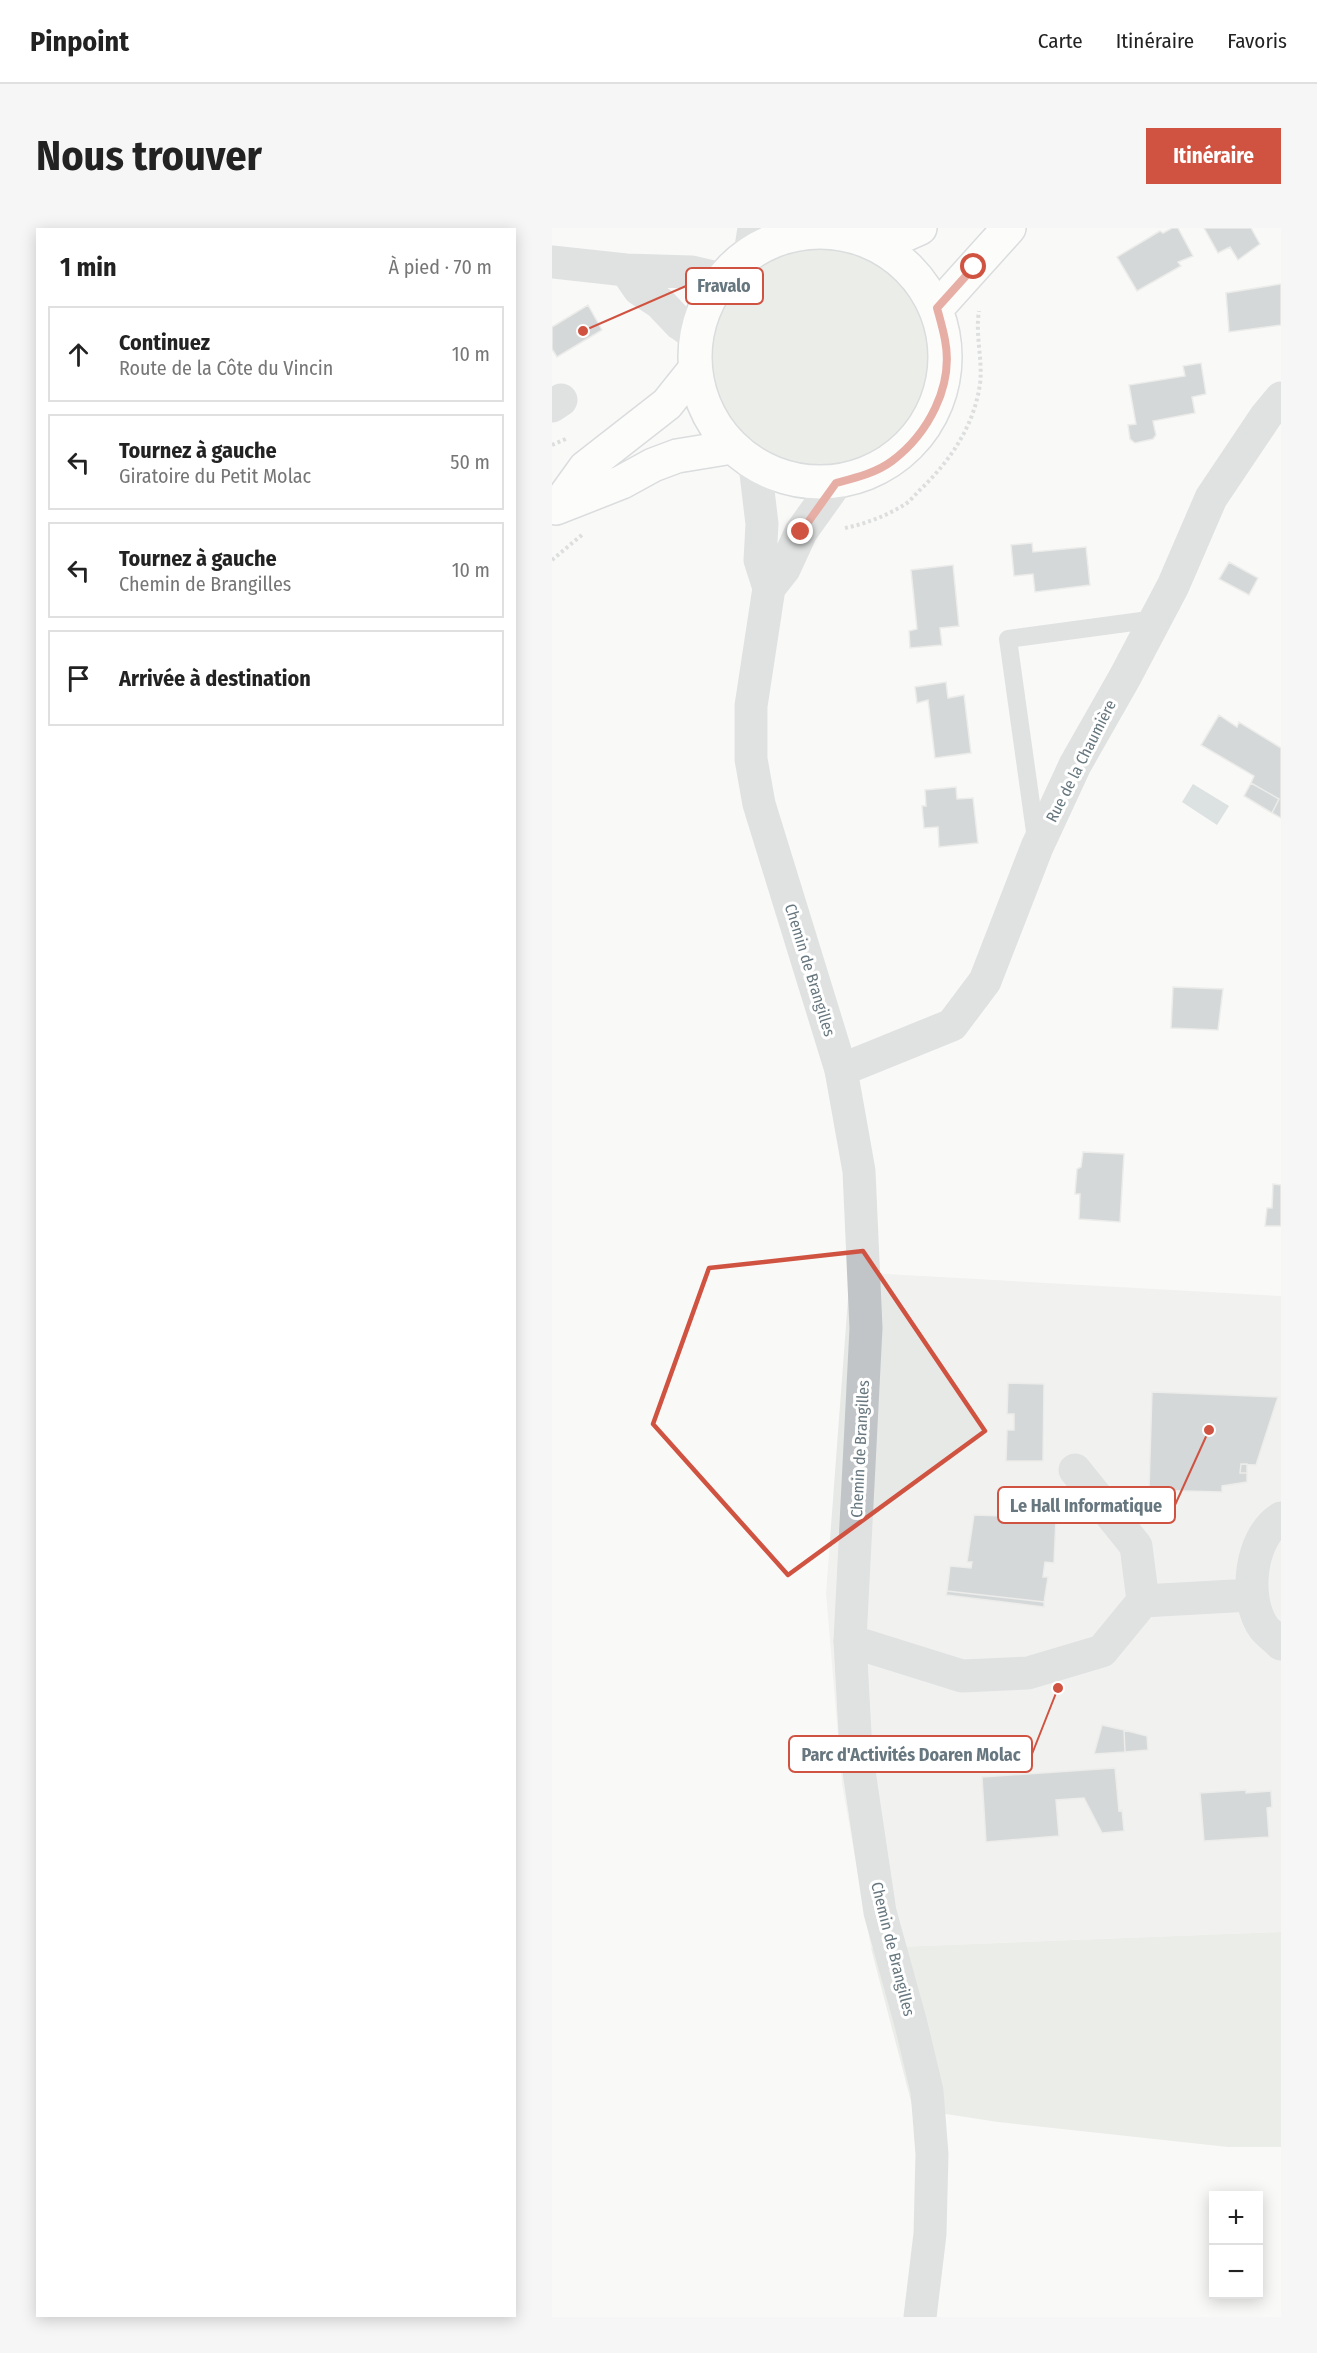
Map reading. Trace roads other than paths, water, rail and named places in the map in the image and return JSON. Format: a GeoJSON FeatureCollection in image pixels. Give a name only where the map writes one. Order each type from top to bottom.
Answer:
{"type":"FeatureCollection","features":[{"type":"Feature","properties":{"kind":"main road"},"geometry":{"type":"LineString","coordinates":[[880,246],[920,228]]}},
{"type":"Feature","properties":{"kind":"main road"},"geometry":{"type":"LineString","coordinates":[[937,308],[1009,228]]}},
{"type":"Feature","properties":{"kind":"main road"},"geometry":{"type":"LineString","coordinates":[[836,230],[880,246],[914,272],[937,308],[946,341],[945,376],[935,410],[917,439],[891,462],[860,477],[836,483],[789,479],[744,456],[718,430],[707,411],[699,391],[695,369],[696,335],[705,306],[722,279],[752,241],[836,230]]}},
{"type":"Feature","properties":{"kind":"main road"},"geometry":{"type":"LineString","coordinates":[[555,509],[585,468],[667,404],[695,369]]}},
{"type":"Feature","properties":{"kind":"main road"},"geometry":{"type":"LineString","coordinates":[[555,509],[622,482],[653,465],[676,456],[744,456]]}},
{"type":"Feature","properties":{"kind":"street"},"geometry":{"type":"LineString","coordinates":[[552,262],[626,270],[692,272],[722,279]]}},
{"type":"Feature","properties":{"kind":"street"},"geometry":{"type":"LineString","coordinates":[[626,270],[639,289],[660,303],[680,324],[696,335]]}},
{"type":"Feature","properties":{"kind":"street","name":"Rue de la Chaumière"},"geometry":{"type":"LineString","coordinates":[[841,1070],[952,1025],[985,981],[1037,847],[1075,765],[1173,586],[1211,498],[1266,416],[1281,398]]}},
{"type":"Feature","properties":{"kind":"street","name":"Chemin de Brangilles"},"geometry":{"type":"LineString","coordinates":[[744,456],[762,524],[760,560],[769,588],[751,706],[752,759],[759,804],[841,1070],[859,1171],[866,1328],[850,1641],[856,1751],[880,1912],[927,2091],[932,2154],[930,2234],[920,2317]]}},
{"type":"Feature","properties":{"kind":"street","name":"Chemin de Brangilles"},"geometry":{"type":"LineString","coordinates":[[769,588],[784,568],[801,532],[836,483]]}},
{"type":"Feature","properties":{"kind":"street"},"geometry":{"type":"LineString","coordinates":[[850,1641],[962,1676],[1028,1673],[1102,1651],[1143,1601],[1136,1546],[1075,1470]]}},
{"type":"Feature","properties":{"kind":"street"},"geometry":{"type":"LineString","coordinates":[[1281,1518],[1275,1522],[1254,1555],[1251,1595],[1263,1627],[1281,1644]]}},
{"type":"Feature","properties":{"kind":"street"},"geometry":{"type":"LineString","coordinates":[[1143,1601],[1251,1595]]}},
{"type":"Feature","properties":{"kind":"lane"},"geometry":{"type":"LineString","coordinates":[[1037,847],[1008,639],[1156,619]]}},
{"type":"Feature","properties":{"kind":"place","name":"Fravalo"},"geometry":{"type":"Point","coordinates":[583,331]}},
{"type":"Feature","properties":{"kind":"place","name":"Le Hall Informatique"},"geometry":{"type":"Point","coordinates":[1209,1430]}},
{"type":"Feature","properties":{"kind":"place","name":"Parc d'Activités Doaren Molac"},"geometry":{"type":"Point","coordinates":[1058,1688]}}]}
